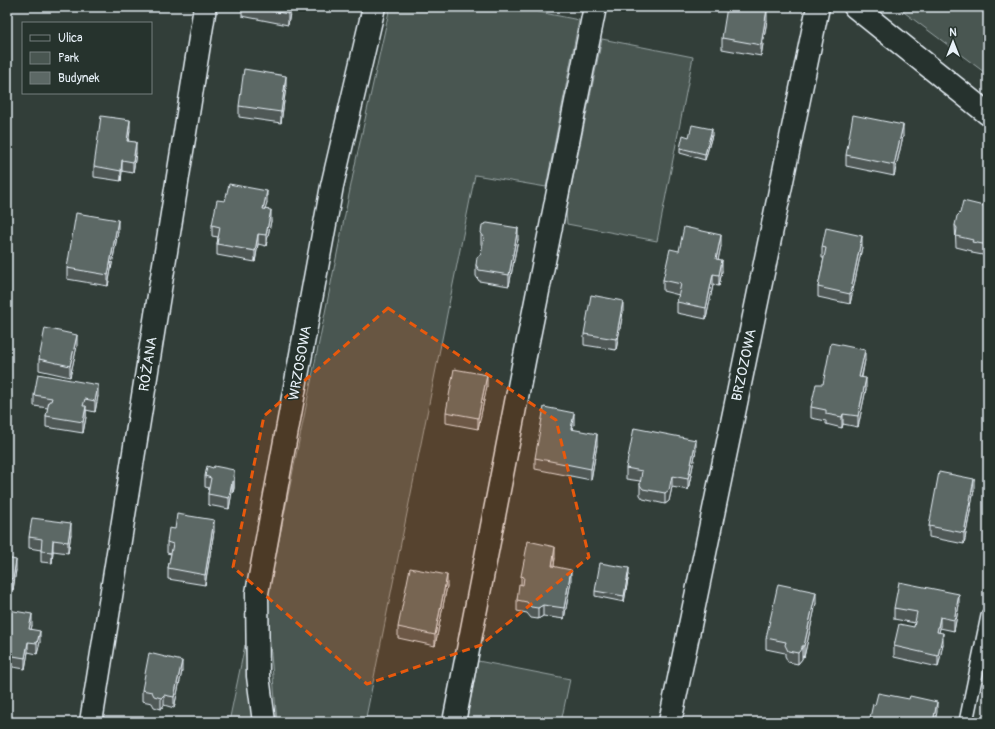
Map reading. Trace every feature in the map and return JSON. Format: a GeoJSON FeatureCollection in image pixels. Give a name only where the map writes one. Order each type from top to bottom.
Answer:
{"type":"FeatureCollection","features":[{"type":"Feature","properties":{"kind":"street","name":"RÓŻANA"},"geometry":{"type":"LineString","coordinates":[[91,722],[205,7]]}},
{"type":"Feature","properties":{"kind":"street","name":"WRZOSOWA"},"geometry":{"type":"LineString","coordinates":[[264,722],[258,676],[257,593],[332,186],[374,7]]}},
{"type":"Feature","properties":{"kind":"street"},"geometry":{"type":"LineString","coordinates":[[454,722],[595,7]]}},
{"type":"Feature","properties":{"kind":"street","name":"BRZOZOWA"},"geometry":{"type":"LineString","coordinates":[[670,722],[818,7]]}},
{"type":"Feature","properties":{"kind":"street"},"geometry":{"type":"LineString","coordinates":[[855,7],[988,114]]}},
{"type":"Feature","properties":{"kind":"lane"},"geometry":{"type":"LineString","coordinates":[[966,722],[988,616]]}},
{"type":"Feature","properties":{"kind":"highlighted area"},"geometry":{"type":"Polygon","coordinates":[[[388,308],[556,420],[589,557],[481,645],[367,684],[233,567],[264,416],[388,308]]]}},
{"type":"Feature","properties":{"kind":"green space"},"geometry":{"type":"Polygon","coordinates":[[[390,7],[514,7],[579,20],[546,187],[475,175],[365,722],[277,722],[269,632],[268,594],[356,160],[390,7]]]}},
{"type":"Feature","properties":{"kind":"green space"},"geometry":{"type":"Polygon","coordinates":[[[897,7],[988,7],[988,50],[984,72],[897,7]]]}},
{"type":"Feature","properties":{"kind":"green space"},"geometry":{"type":"Polygon","coordinates":[[[602,39],[693,57],[657,241],[567,224],[566,212],[602,39]]]}},
{"type":"Feature","properties":{"kind":"green space"},"geometry":{"type":"Polygon","coordinates":[[[245,645],[253,722],[229,722],[245,645]]]}},
{"type":"Feature","properties":{"kind":"green space"},"geometry":{"type":"Polygon","coordinates":[[[478,661],[570,679],[561,722],[466,722],[478,661]]]}},
{"type":"Feature","properties":{"kind":"building"},"geometry":{"type":"Polygon","coordinates":[[[252,7],[289,7],[288,14],[252,7]]]}},
{"type":"Feature","properties":{"kind":"building"},"geometry":{"type":"Polygon","coordinates":[[[727,7],[758,7],[767,9],[761,45],[722,38],[727,7]]]}},
{"type":"Feature","properties":{"kind":"building"},"geometry":{"type":"Polygon","coordinates":[[[244,69],[286,76],[281,112],[239,106],[244,69]]]}},
{"type":"Feature","properties":{"kind":"building"},"geometry":{"type":"Polygon","coordinates":[[[853,115],[903,125],[894,165],[846,155],[853,115]]]}},
{"type":"Feature","properties":{"kind":"building"},"geometry":{"type":"Polygon","coordinates":[[[101,116],[130,120],[127,141],[136,142],[133,162],[122,160],[121,171],[94,166],[101,116]]]}},
{"type":"Feature","properties":{"kind":"building"},"geometry":{"type":"Polygon","coordinates":[[[692,125],[712,129],[705,154],[680,148],[683,135],[689,137],[692,125]]]}},
{"type":"Feature","properties":{"kind":"building"},"geometry":{"type":"Polygon","coordinates":[[[229,184],[267,191],[263,209],[271,210],[266,235],[258,234],[255,251],[217,244],[220,227],[212,225],[217,200],[225,201],[229,184]]]}},
{"type":"Feature","properties":{"kind":"building"},"geometry":{"type":"Polygon","coordinates":[[[963,201],[988,207],[988,245],[972,242],[973,240],[956,236],[957,228],[955,225],[963,201]]]}},
{"type":"Feature","properties":{"kind":"building"},"geometry":{"type":"Polygon","coordinates":[[[76,213],[118,220],[108,275],[67,268],[76,213]]]}},
{"type":"Feature","properties":{"kind":"building"},"geometry":{"type":"Polygon","coordinates":[[[487,223],[518,228],[509,275],[479,270],[476,265],[477,257],[481,254],[484,237],[481,233],[482,225],[487,223]]]}},
{"type":"Feature","properties":{"kind":"building"},"geometry":{"type":"Polygon","coordinates":[[[684,227],[721,235],[716,259],[722,260],[719,275],[713,274],[706,308],[677,302],[681,284],[663,280],[670,249],[679,251],[684,227]]]}},
{"type":"Feature","properties":{"kind":"building"},"geometry":{"type":"Polygon","coordinates":[[[826,228],[862,236],[850,294],[818,287],[826,248],[822,247],[826,228]]]}},
{"type":"Feature","properties":{"kind":"building"},"geometry":{"type":"Polygon","coordinates":[[[591,295],[623,301],[616,339],[584,334],[591,295]]]}},
{"type":"Feature","properties":{"kind":"building"},"geometry":{"type":"Polygon","coordinates":[[[45,328],[77,335],[70,366],[39,359],[45,328]]]}},
{"type":"Feature","properties":{"kind":"building"},"geometry":{"type":"Polygon","coordinates":[[[831,343],[865,350],[859,377],[866,378],[858,416],[843,414],[842,417],[826,414],[826,410],[811,407],[816,384],[823,384],[831,343]]]}},
{"type":"Feature","properties":{"kind":"building"},"geometry":{"type":"Polygon","coordinates":[[[454,369],[487,375],[478,418],[446,412],[454,369]]]}},
{"type":"Feature","properties":{"kind":"building"},"geometry":{"type":"Polygon","coordinates":[[[38,374],[98,385],[95,401],[85,399],[83,406],[86,406],[83,422],[46,416],[49,401],[51,401],[52,398],[34,395],[38,374]]]}},
{"type":"Feature","properties":{"kind":"building"},"geometry":{"type":"Polygon","coordinates":[[[544,407],[574,413],[571,429],[597,434],[591,469],[535,458],[544,407]]]}},
{"type":"Feature","properties":{"kind":"building"},"geometry":{"type":"Polygon","coordinates":[[[634,428],[696,440],[688,479],[672,476],[669,490],[665,493],[643,489],[640,485],[642,471],[626,468],[634,428]]]}},
{"type":"Feature","properties":{"kind":"building"},"geometry":{"type":"Polygon","coordinates":[[[207,466],[234,470],[234,477],[229,498],[208,494],[211,478],[205,476],[207,466]]]}},
{"type":"Feature","properties":{"kind":"building"},"geometry":{"type":"Polygon","coordinates":[[[939,472],[974,479],[964,533],[929,526],[939,472]]]}},
{"type":"Feature","properties":{"kind":"building"},"geometry":{"type":"Polygon","coordinates":[[[177,514],[214,520],[205,575],[168,568],[173,544],[167,542],[169,528],[175,529],[177,514]]]}},
{"type":"Feature","properties":{"kind":"building"},"geometry":{"type":"Polygon","coordinates":[[[32,518],[71,523],[68,542],[53,540],[52,552],[41,551],[42,539],[29,537],[32,518]]]}},
{"type":"Feature","properties":{"kind":"building"},"geometry":{"type":"Polygon","coordinates":[[[528,541],[555,547],[552,566],[571,570],[564,608],[543,605],[538,608],[531,607],[527,602],[517,600],[519,584],[523,585],[524,577],[521,576],[528,541]]]}},
{"type":"Feature","properties":{"kind":"building"},"geometry":{"type":"Polygon","coordinates":[[[7,558],[16,560],[13,579],[7,578],[7,558]]]}},
{"type":"Feature","properties":{"kind":"building"},"geometry":{"type":"Polygon","coordinates":[[[600,563],[629,568],[624,596],[595,591],[600,563]]]}},
{"type":"Feature","properties":{"kind":"building"},"geometry":{"type":"Polygon","coordinates":[[[410,568],[447,575],[435,635],[398,627],[410,568]]]}},
{"type":"Feature","properties":{"kind":"building"},"geometry":{"type":"Polygon","coordinates":[[[899,582],[959,594],[954,620],[940,617],[937,632],[943,633],[938,656],[894,646],[899,624],[914,627],[917,612],[894,608],[899,582]]]}},
{"type":"Feature","properties":{"kind":"building"},"geometry":{"type":"Polygon","coordinates":[[[778,584],[816,592],[804,646],[802,646],[798,653],[788,651],[785,645],[786,642],[766,638],[778,584]]]}},
{"type":"Feature","properties":{"kind":"building"},"geometry":{"type":"Polygon","coordinates":[[[8,610],[32,614],[29,629],[40,631],[37,643],[28,642],[25,658],[7,655],[8,610]]]}},
{"type":"Feature","properties":{"kind":"building"},"geometry":{"type":"Polygon","coordinates":[[[149,653],[182,661],[174,697],[164,695],[161,698],[154,696],[152,692],[142,690],[149,653]]]}},
{"type":"Feature","properties":{"kind":"building"},"geometry":{"type":"Polygon","coordinates":[[[878,693],[909,699],[910,696],[937,702],[933,722],[869,722],[873,704],[875,705],[878,693]]]}}]}
